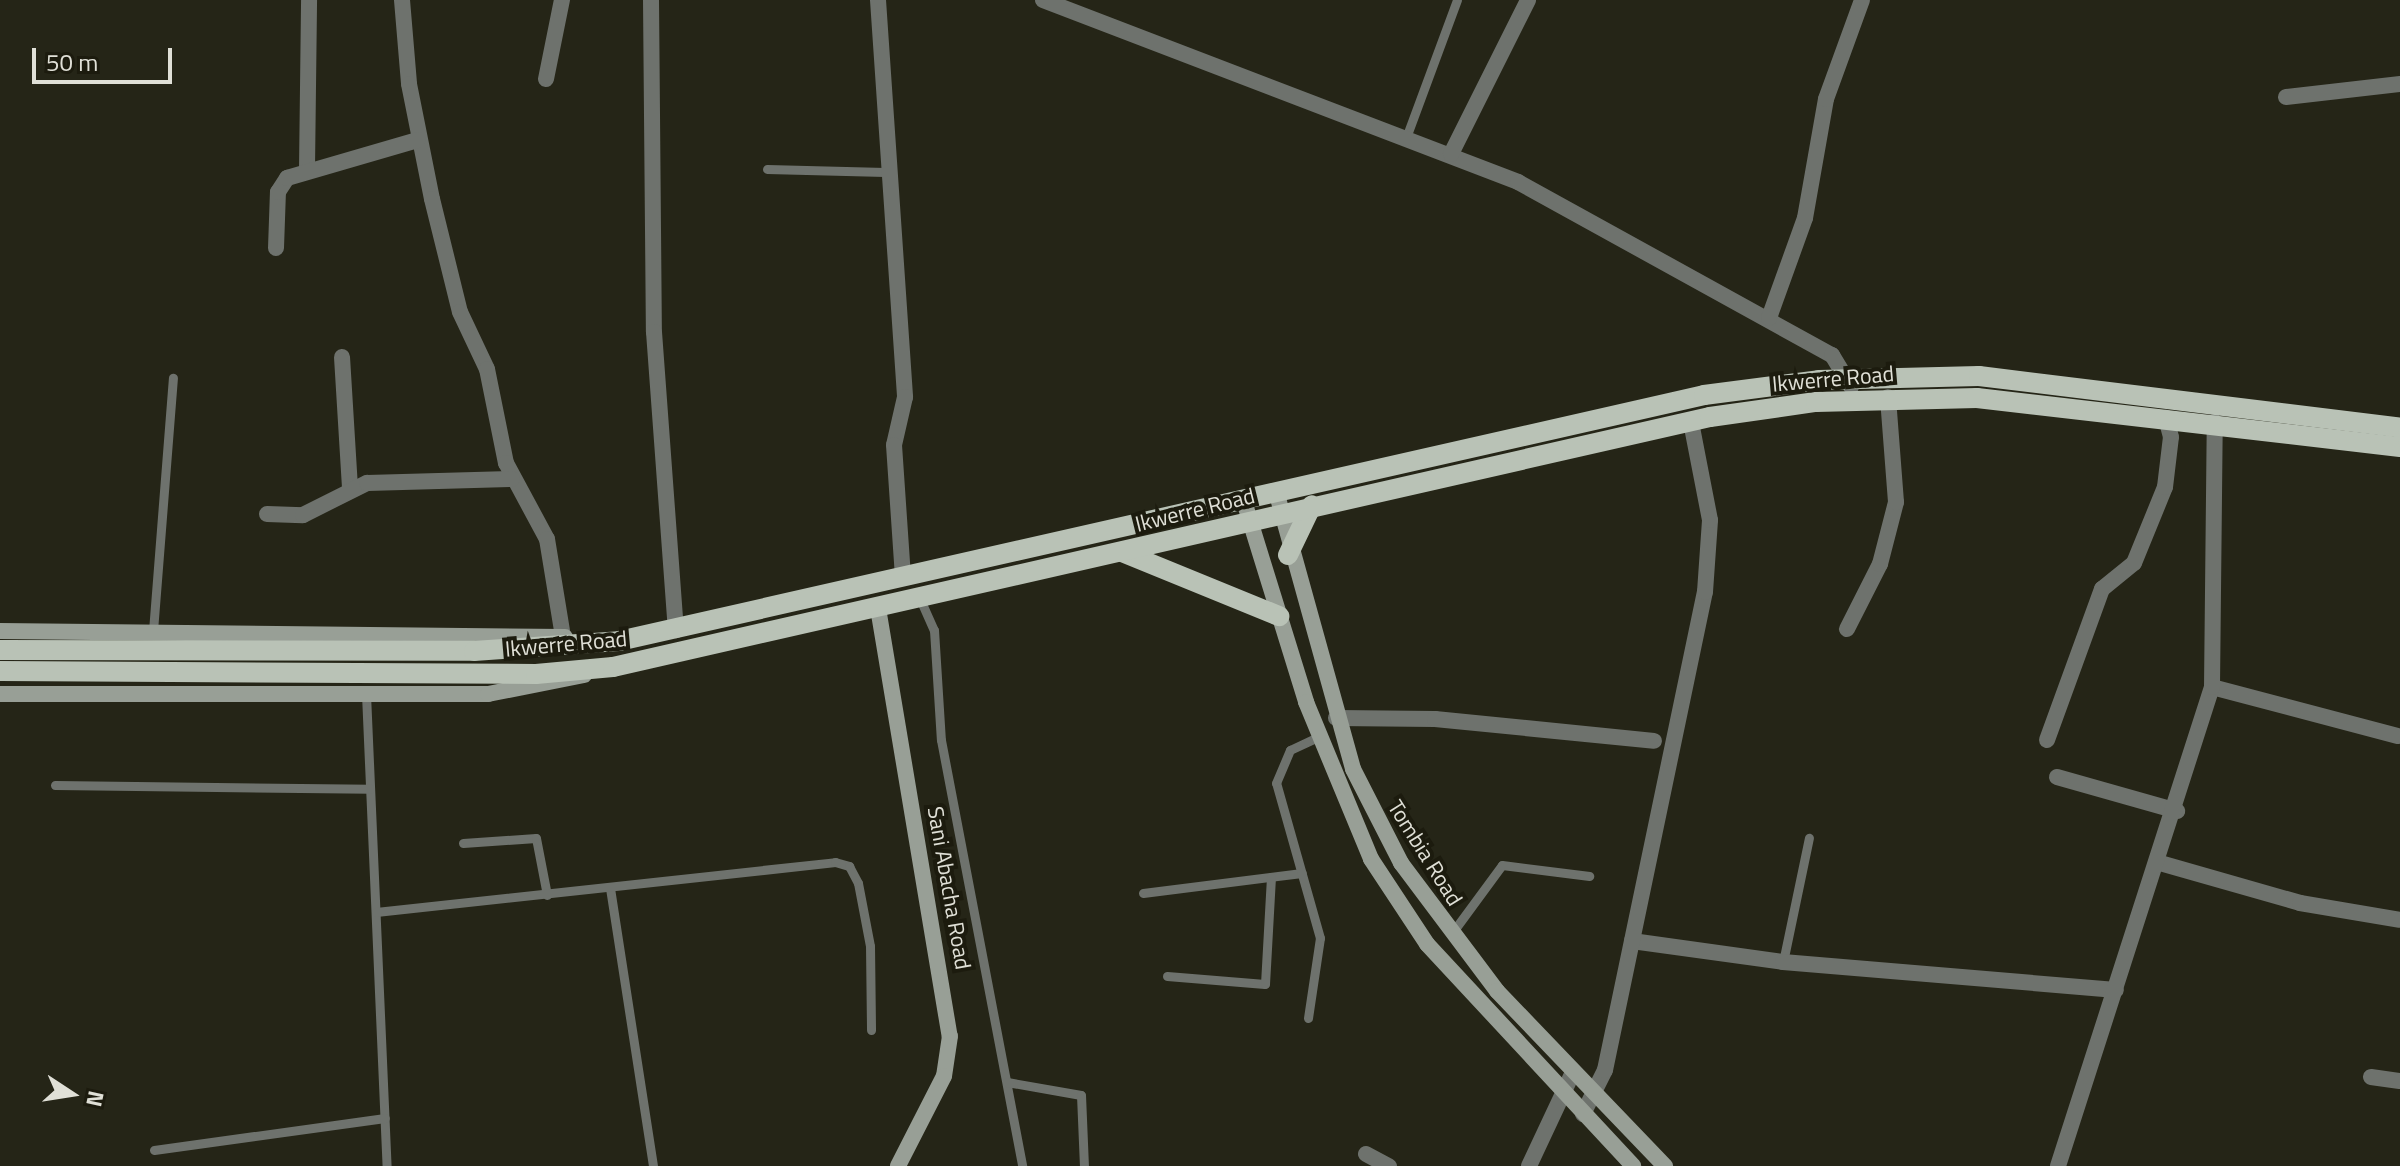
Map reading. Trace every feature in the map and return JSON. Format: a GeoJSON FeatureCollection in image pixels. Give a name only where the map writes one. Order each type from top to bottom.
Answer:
{"type":"FeatureCollection","features":[{"type":"Feature","properties":{"kind":"main road","name":"Ikwerre Road"},"geometry":{"type":"LineString","coordinates":[[0,650],[530,650],[673,631],[1243,498],[1704,395],[1851,389],[1979,376],[2400,428]]}},
{"type":"Feature","properties":{"kind":"main road","name":"Ikwerre Road"},"geometry":{"type":"LineString","coordinates":[[0,671],[536,674],[613,667],[920,599],[1312,505],[1851,389],[1888,397],[1977,398],[2215,422],[2400,447]]}},
{"type":"Feature","properties":{"kind":"main road"},"geometry":{"type":"LineString","coordinates":[[1288,555],[1312,505]]}},
{"type":"Feature","properties":{"kind":"main road"},"geometry":{"type":"LineString","coordinates":[[1122,552],[1279,616]]}},
{"type":"Feature","properties":{"kind":"street"},"geometry":{"type":"LineString","coordinates":[[307,169],[309,0]]}},
{"type":"Feature","properties":{"kind":"street"},"geometry":{"type":"LineString","coordinates":[[402,0],[418,140],[512,479],[547,539],[563,637]]}},
{"type":"Feature","properties":{"kind":"street"},"geometry":{"type":"LineString","coordinates":[[546,79],[562,0]]}},
{"type":"Feature","properties":{"kind":"street"},"geometry":{"type":"LineString","coordinates":[[0,631],[563,637],[673,631],[653,317],[651,0]]}},
{"type":"Feature","properties":{"kind":"street"},"geometry":{"type":"LineString","coordinates":[[878,0],[885,172],[905,397],[894,445],[903,576]]}},
{"type":"Feature","properties":{"kind":"street"},"geometry":{"type":"LineString","coordinates":[[1043,0],[1407,135],[1626,236],[1832,355],[1851,389]]}},
{"type":"Feature","properties":{"kind":"street"},"geometry":{"type":"LineString","coordinates":[[1451,154],[1528,0]]}},
{"type":"Feature","properties":{"kind":"street"},"geometry":{"type":"LineString","coordinates":[[1769,318],[1805,218],[1826,99],[1862,0]]}},
{"type":"Feature","properties":{"kind":"street"},"geometry":{"type":"LineString","coordinates":[[2286,97],[2400,84]]}},
{"type":"Feature","properties":{"kind":"street"},"geometry":{"type":"LineString","coordinates":[[276,248],[278,192],[307,169],[418,140]]}},
{"type":"Feature","properties":{"kind":"street"},"geometry":{"type":"LineString","coordinates":[[342,357],[350,488]]}},
{"type":"Feature","properties":{"kind":"street"},"geometry":{"type":"LineString","coordinates":[[1847,629],[1880,564],[1896,502],[1888,397]]}},
{"type":"Feature","properties":{"kind":"street"},"geometry":{"type":"LineString","coordinates":[[2047,740],[2102,589],[2134,563],[2165,487],[2171,437],[2166,418]]}},
{"type":"Feature","properties":{"kind":"street"},"geometry":{"type":"LineString","coordinates":[[1583,1114],[1597,1093],[1632,941],[1710,558],[1706,482],[1691,422]]}},
{"type":"Feature","properties":{"kind":"street"},"geometry":{"type":"LineString","coordinates":[[2058,1166],[2177,811],[2212,687],[2215,422]]}},
{"type":"Feature","properties":{"kind":"street"},"geometry":{"type":"LineString","coordinates":[[267,514],[303,515],[350,488],[512,479]]}},
{"type":"Feature","properties":{"kind":"street","name":"Tombia Road"},"geometry":{"type":"LineString","coordinates":[[1276,491],[1288,555],[1336,718],[1373,814],[1451,935],[1573,1072],[1597,1093],[1665,1166]]}},
{"type":"Feature","properties":{"kind":"street","name":"Tombia Road"},"geometry":{"type":"LineString","coordinates":[[1243,498],[1318,737],[1371,859],[1427,944],[1633,1166]]}},
{"type":"Feature","properties":{"kind":"street","name":"Sani Abacha Road"},"geometry":{"type":"LineString","coordinates":[[878,608],[950,1036],[944,1076],[898,1166]]}},
{"type":"Feature","properties":{"kind":"street"},"geometry":{"type":"LineString","coordinates":[[0,694],[516,691],[613,667]]}},
{"type":"Feature","properties":{"kind":"street"},"geometry":{"type":"LineString","coordinates":[[2212,687],[2398,736]]}},
{"type":"Feature","properties":{"kind":"street"},"geometry":{"type":"LineString","coordinates":[[1336,718],[1435,719],[1654,741]]}},
{"type":"Feature","properties":{"kind":"street"},"geometry":{"type":"LineString","coordinates":[[2057,777],[2177,811]]}},
{"type":"Feature","properties":{"kind":"street"},"geometry":{"type":"LineString","coordinates":[[2160,863],[2300,903],[2400,920]]}},
{"type":"Feature","properties":{"kind":"street"},"geometry":{"type":"LineString","coordinates":[[1632,941],[1783,962],[2116,990]]}},
{"type":"Feature","properties":{"kind":"street"},"geometry":{"type":"LineString","coordinates":[[1529,1166],[1573,1072]]}},
{"type":"Feature","properties":{"kind":"street"},"geometry":{"type":"LineString","coordinates":[[2371,1077],[2400,1081]]}},
{"type":"Feature","properties":{"kind":"street"},"geometry":{"type":"LineString","coordinates":[[1366,1154],[1386,1165]]}},
{"type":"Feature","properties":{"kind":"lane"},"geometry":{"type":"LineString","coordinates":[[1407,135],[1457,0]]}},
{"type":"Feature","properties":{"kind":"lane"},"geometry":{"type":"LineString","coordinates":[[767,169],[885,172]]}},
{"type":"Feature","properties":{"kind":"lane"},"geometry":{"type":"LineString","coordinates":[[153,631],[173,378]]}},
{"type":"Feature","properties":{"kind":"lane"},"geometry":{"type":"LineString","coordinates":[[920,599],[934,630],[941,740],[1022,1166]]}},
{"type":"Feature","properties":{"kind":"lane"},"geometry":{"type":"LineString","coordinates":[[366,694],[387,1166]]}},
{"type":"Feature","properties":{"kind":"lane"},"geometry":{"type":"LineString","coordinates":[[1308,1018],[1321,948],[1276,783],[1290,750],[1318,737]]}},
{"type":"Feature","properties":{"kind":"lane"},"geometry":{"type":"LineString","coordinates":[[55,785],[370,789]]}},
{"type":"Feature","properties":{"kind":"lane"},"geometry":{"type":"LineString","coordinates":[[463,843],[536,838],[547,895]]}},
{"type":"Feature","properties":{"kind":"lane"},"geometry":{"type":"LineString","coordinates":[[1783,962],[1809,838]]}},
{"type":"Feature","properties":{"kind":"lane"},"geometry":{"type":"LineString","coordinates":[[376,912],[835,862],[849,866],[870,946],[871,1030]]}},
{"type":"Feature","properties":{"kind":"lane"},"geometry":{"type":"LineString","coordinates":[[1451,935],[1502,865],[1589,876]]}},
{"type":"Feature","properties":{"kind":"lane"},"geometry":{"type":"LineString","coordinates":[[1143,893],[1302,873]]}},
{"type":"Feature","properties":{"kind":"lane"},"geometry":{"type":"LineString","coordinates":[[1167,976],[1265,984],[1271,877]]}},
{"type":"Feature","properties":{"kind":"lane"},"geometry":{"type":"LineString","coordinates":[[610,888],[653,1166]]}},
{"type":"Feature","properties":{"kind":"lane"},"geometry":{"type":"LineString","coordinates":[[1007,1082],[1081,1095],[1084,1166]]}},
{"type":"Feature","properties":{"kind":"lane"},"geometry":{"type":"LineString","coordinates":[[154,1150],[385,1118]]}}]}
